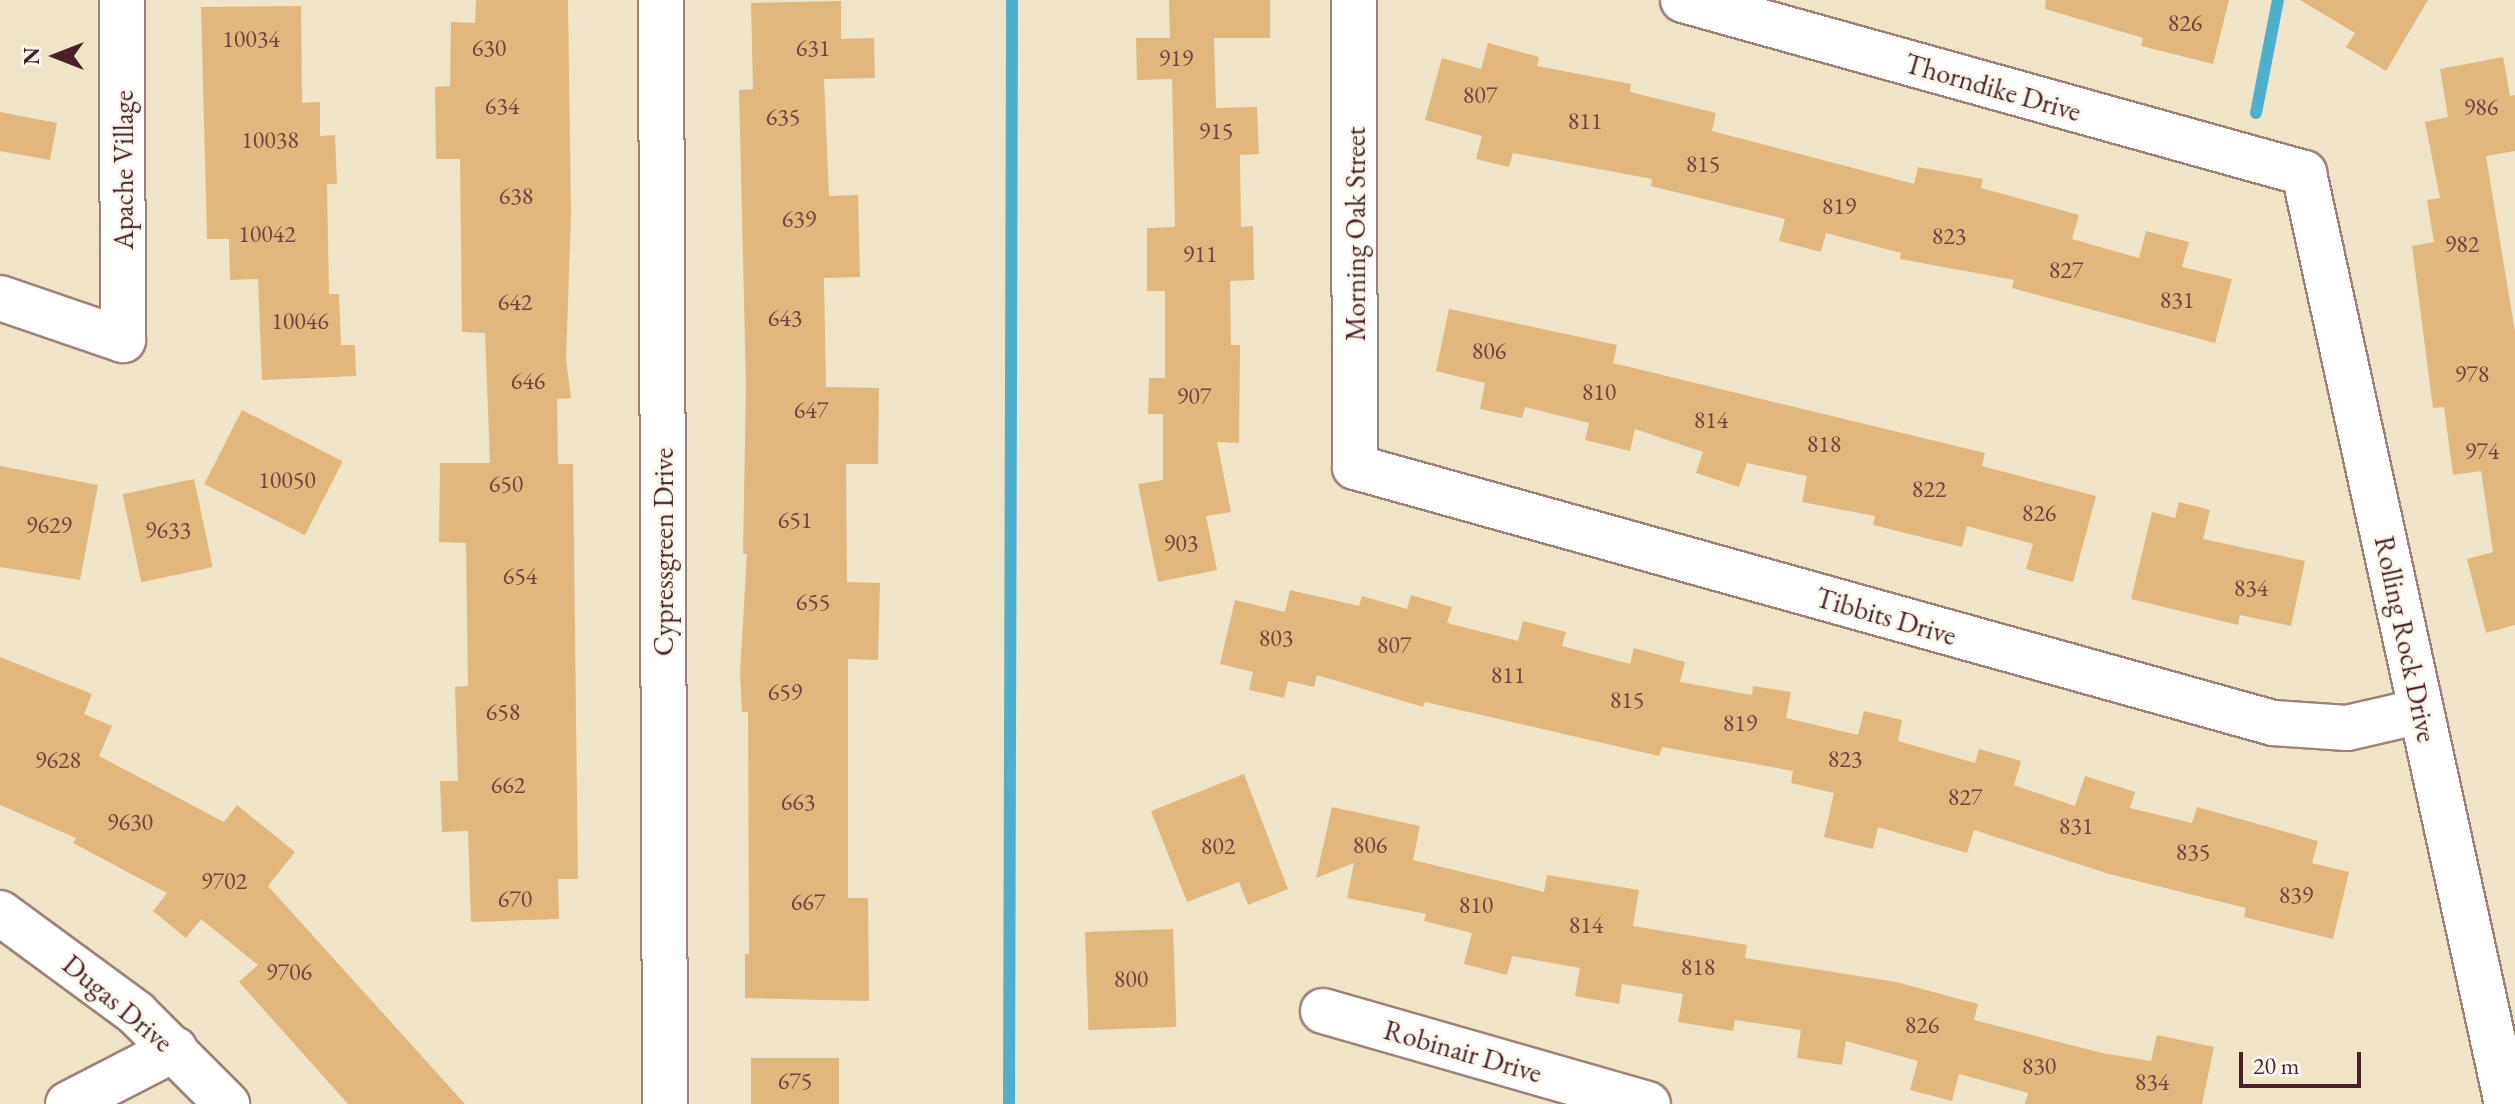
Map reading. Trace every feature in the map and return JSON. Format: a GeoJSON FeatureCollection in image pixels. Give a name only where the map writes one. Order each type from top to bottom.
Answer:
{"type":"FeatureCollection","features":[{"type":"Feature","properties":{"kind":"street","name":"Apache Village"},"geometry":{"type":"LineString","coordinates":[[0,298],[123,340],[122,0]]}},
{"type":"Feature","properties":{"kind":"street","name":"Cypressgreen Drive"},"geometry":{"type":"LineString","coordinates":[[661,0],[665,1104]]}},
{"type":"Feature","properties":{"kind":"street","name":"Morning Oak Street"},"geometry":{"type":"LineString","coordinates":[[1354,0],[1355,467]]}},
{"type":"Feature","properties":{"kind":"street","name":"Thorndike Drive"},"geometry":{"type":"LineString","coordinates":[[1683,0],[2304,173]]}},
{"type":"Feature","properties":{"kind":"street","name":"Rolling Rock Drive"},"geometry":{"type":"LineString","coordinates":[[2304,173],[2507,1104]]}},
{"type":"Feature","properties":{"kind":"street","name":"Tibbits Drive"},"geometry":{"type":"LineString","coordinates":[[1355,467],[2273,723],[2347,728],[2421,711]]}},
{"type":"Feature","properties":{"kind":"street","name":"Dugas Drive"},"geometry":{"type":"LineString","coordinates":[[0,913],[102,985],[175,1049],[227,1104]]}},
{"type":"Feature","properties":{"kind":"street","name":"Robinair Drive"},"geometry":{"type":"LineString","coordinates":[[1323,1011],[1648,1104]]}},
{"type":"Feature","properties":{"kind":"street"},"geometry":{"type":"LineString","coordinates":[[68,1104],[175,1049]]}},
{"type":"Feature","properties":{"kind":"building"},"geometry":{"type":"Polygon","coordinates":[[[476,0],[568,0],[571,215],[566,360],[571,398],[557,399],[558,464],[573,464],[578,879],[558,879],[559,919],[471,922],[468,831],[442,832],[440,781],[458,781],[455,687],[468,686],[466,543],[439,542],[440,463],[490,463],[485,333],[462,332],[460,159],[436,159],[435,87],[450,86],[451,22],[475,23],[476,0]]]}},
{"type":"Feature","properties":{"kind":"building"},"geometry":{"type":"Polygon","coordinates":[[[1169,0],[1270,0],[1270,38],[1214,38],[1216,108],[1257,107],[1259,154],[1240,155],[1241,227],[1253,226],[1254,280],[1230,281],[1231,345],[1240,345],[1239,443],[1217,442],[1231,512],[1206,516],[1217,570],[1158,582],[1138,484],[1163,480],[1163,414],[1148,414],[1149,378],[1165,378],[1165,291],[1147,291],[1147,228],[1175,227],[1172,79],[1137,80],[1136,38],[1170,38],[1169,0]]]}},
{"type":"Feature","properties":{"kind":"building"},"geometry":{"type":"Polygon","coordinates":[[[2046,0],[2229,0],[2213,64],[2141,46],[2143,38],[2045,9],[2046,0]]]}},
{"type":"Feature","properties":{"kind":"building"},"geometry":{"type":"Polygon","coordinates":[[[2300,0],[2428,0],[2386,71],[2346,47],[2355,33],[2300,0]]]}},
{"type":"Feature","properties":{"kind":"building"},"geometry":{"type":"Polygon","coordinates":[[[841,1],[841,39],[874,38],[875,78],[824,79],[829,196],[858,195],[860,277],[824,278],[826,387],[879,388],[878,464],[846,464],[847,582],[880,583],[878,660],[848,659],[848,898],[868,898],[869,1001],[745,998],[745,954],[749,954],[748,712],[742,712],[740,672],[747,554],[743,554],[746,386],[739,90],[753,89],[751,3],[841,1]]]}},
{"type":"Feature","properties":{"kind":"building"},"geometry":{"type":"Polygon","coordinates":[[[301,6],[302,103],[320,102],[320,136],[335,135],[337,184],[327,184],[329,294],[339,294],[341,345],[355,345],[356,376],[262,380],[258,279],[230,280],[229,239],[207,239],[201,7],[301,6]]]}},
{"type":"Feature","properties":{"kind":"building"},"geometry":{"type":"Polygon","coordinates":[[[1488,43],[1539,57],[1537,66],[1631,84],[1630,92],[1716,113],[1712,131],[1914,184],[1918,167],[1983,179],[1981,188],[2079,215],[2072,239],[2139,258],[2146,231],[2189,242],[2182,267],[2232,279],[2215,343],[2012,288],[2014,280],[1900,259],[1901,253],[1826,233],[1821,252],[1779,241],[1785,219],[1651,186],[1652,179],[1513,153],[1509,167],[1476,159],[1482,136],[1425,120],[1442,58],[1481,69],[1488,43]]]}},
{"type":"Feature","properties":{"kind":"building"},"geometry":{"type":"Polygon","coordinates":[[[2503,57],[2510,96],[2515,95],[2515,151],[2486,156],[2515,332],[2515,625],[2486,633],[2467,559],[2493,552],[2481,471],[2453,475],[2444,407],[2433,408],[2412,246],[2434,242],[2427,200],[2440,198],[2425,122],[2448,117],[2440,69],[2503,57]]]}},
{"type":"Feature","properties":{"kind":"building"},"geometry":{"type":"Polygon","coordinates":[[[0,112],[57,123],[50,160],[0,151],[0,112]]]}},
{"type":"Feature","properties":{"kind":"building"},"geometry":{"type":"Polygon","coordinates":[[[1449,309],[1617,345],[1613,363],[1985,453],[1982,466],[2096,496],[2073,582],[2026,569],[2033,544],[1967,526],[1962,547],[1873,525],[1875,516],[1802,502],[1807,476],[1747,463],[1739,487],[1696,473],[1703,452],[1635,429],[1630,451],[1585,440],[1589,423],[1525,407],[1522,418],[1480,409],[1485,383],[1436,371],[1449,309]]]}},
{"type":"Feature","properties":{"kind":"building"},"geometry":{"type":"Polygon","coordinates":[[[242,410],[343,461],[305,535],[204,484],[242,410]]]}},
{"type":"Feature","properties":{"kind":"building"},"geometry":{"type":"Polygon","coordinates":[[[0,466],[98,485],[80,580],[0,567],[0,466]]]}},
{"type":"Feature","properties":{"kind":"building"},"geometry":{"type":"Polygon","coordinates":[[[194,479],[213,567],[141,582],[123,494],[194,479]]]}},
{"type":"Feature","properties":{"kind":"building"},"geometry":{"type":"Polygon","coordinates":[[[2179,502],[2210,510],[2203,539],[2305,561],[2291,626],[2240,615],[2238,625],[2131,599],[2152,512],[2175,518],[2179,502]]]}},
{"type":"Feature","properties":{"kind":"building"},"geometry":{"type":"Polygon","coordinates":[[[1290,590],[1359,606],[1362,596],[1407,609],[1411,595],[1452,607],[1447,623],[1518,641],[1523,621],[1566,632],[1562,646],[1630,664],[1634,648],[1685,662],[1680,682],[1752,695],[1753,686],[1791,692],[1786,718],[1858,735],[1864,711],[1902,720],[1898,741],[1975,763],[1979,749],[2021,761],[2014,785],[2075,806],[2085,776],[2135,792],[2130,808],[2192,823],[2197,807],[2318,841],[2312,863],[2349,872],[2333,939],[2244,917],[2246,908],[2109,874],[1974,830],[1967,853],[1878,827],[1873,849],[1824,837],[1834,793],[1791,783],[1793,771],[1662,747],[1659,756],[1425,702],[1423,707],[1317,675],[1314,687],[1288,681],[1284,698],[1249,690],[1253,672],[1220,664],[1235,600],[1285,612],[1290,590]]]}},
{"type":"Feature","properties":{"kind":"building"},"geometry":{"type":"Polygon","coordinates":[[[0,657],[92,694],[84,714],[112,726],[99,756],[224,822],[237,805],[295,852],[268,886],[465,1104],[348,1104],[239,982],[258,965],[201,919],[186,938],[153,911],[167,893],[73,843],[76,838],[0,805],[0,657]]]}},
{"type":"Feature","properties":{"kind":"building"},"geometry":{"type":"Polygon","coordinates":[[[1244,774],[1288,889],[1248,905],[1239,882],[1187,902],[1151,811],[1244,774]]]}},
{"type":"Feature","properties":{"kind":"building"},"geometry":{"type":"Polygon","coordinates":[[[1332,807],[1420,826],[1413,860],[1544,892],[1547,875],[1639,890],[1633,926],[1747,945],[1745,958],[1896,982],[1978,1004],[1974,1020],[2102,1053],[2151,1061],[2157,1035],[2214,1047],[2202,1104],[2025,1104],[2028,1093],[1959,1074],[1952,1101],[1910,1090],[1918,1061],[1846,1041],[1842,1065],[1797,1058],[1801,1030],[1735,1020],[1733,1031],[1678,1022],[1683,994],[1622,984],[1619,1004],[1575,996],[1580,968],[1512,956],[1507,975],[1464,964],[1472,933],[1424,921],[1426,914],[1347,898],[1354,863],[1316,878],[1332,807]]]}},
{"type":"Feature","properties":{"kind":"building"},"geometry":{"type":"Polygon","coordinates":[[[1173,929],[1176,1027],[1088,1030],[1085,932],[1173,929]]]}},
{"type":"Feature","properties":{"kind":"building"},"geometry":{"type":"Polygon","coordinates":[[[751,1058],[839,1058],[839,1104],[751,1104],[751,1058]]]}},
{"type":"Feature","properties":{"kind":"waterway"},"geometry":{"type":"LineString","coordinates":[[1009,1104],[1012,0]]}},
{"type":"Feature","properties":{"kind":"waterway"},"geometry":{"type":"LineString","coordinates":[[2256,113],[2278,0]]}}]}
